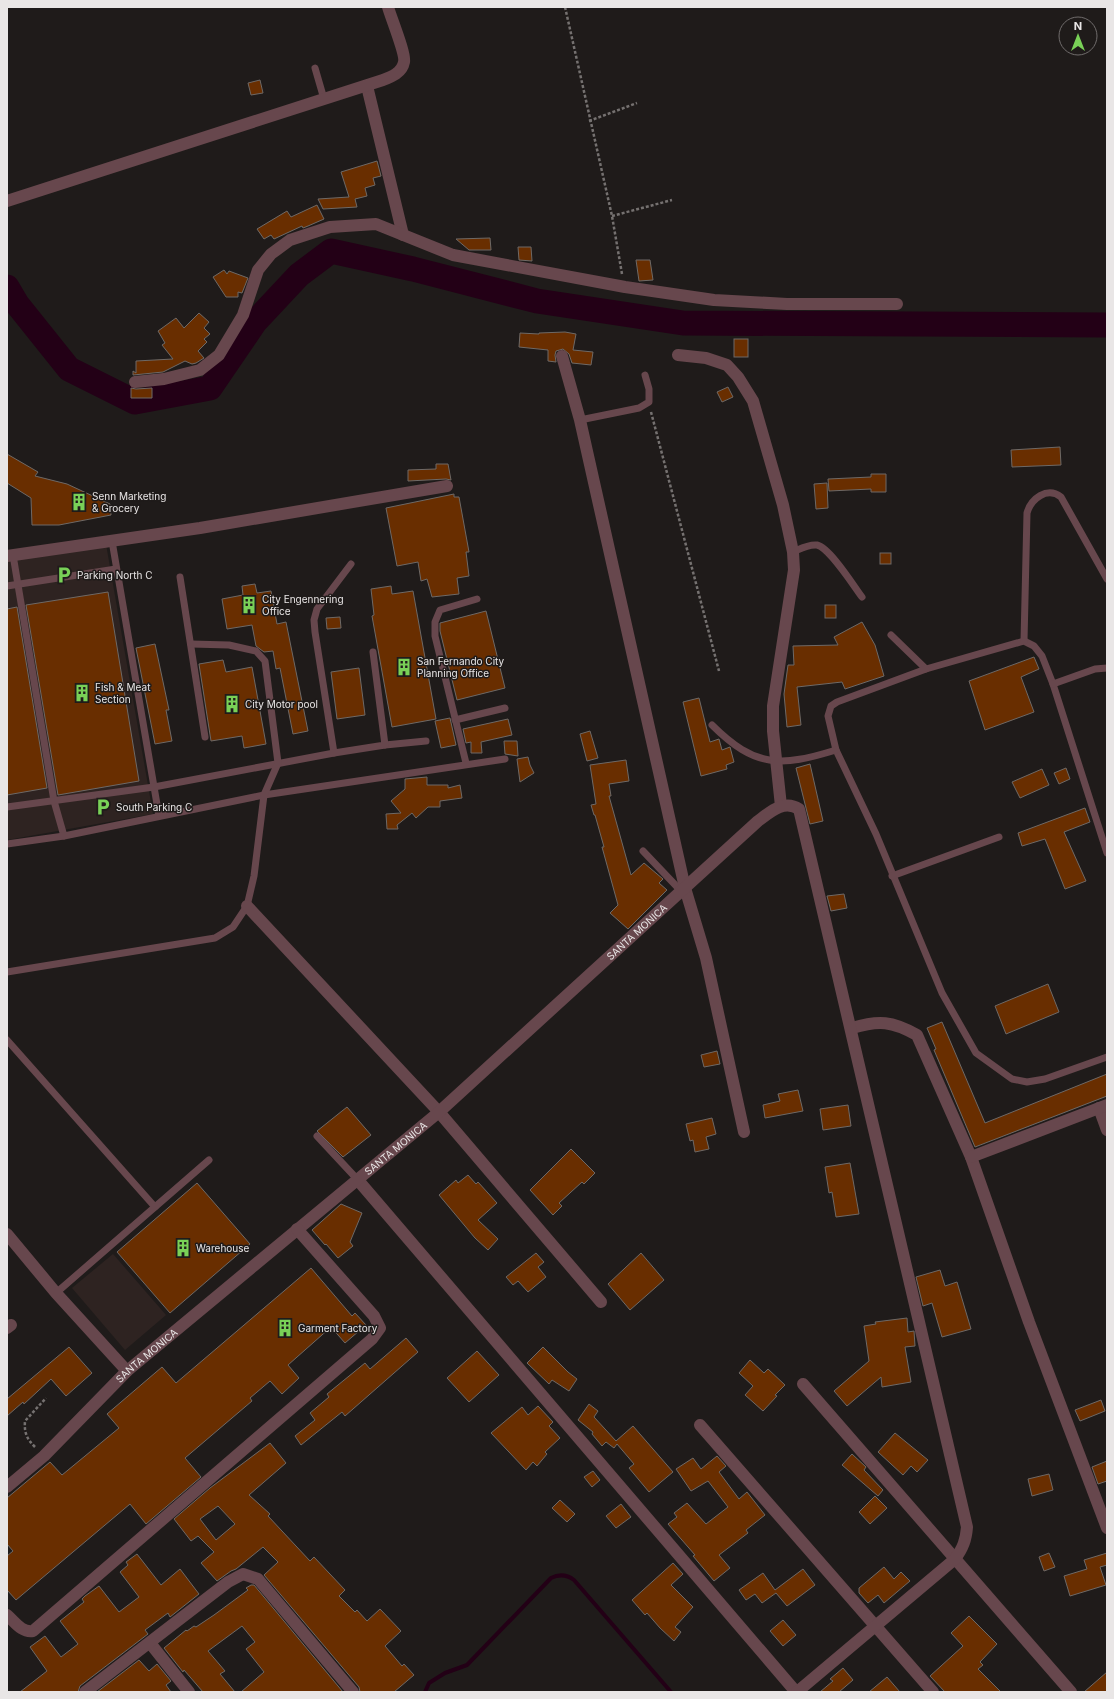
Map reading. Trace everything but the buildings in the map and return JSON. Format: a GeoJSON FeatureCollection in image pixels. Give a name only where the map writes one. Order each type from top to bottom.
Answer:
{"type":"FeatureCollection","features":[{"type":"Feature","properties":{"kind":"street"},"geometry":{"type":"LineString","coordinates":[[7,201],[367,86],[397,74],[404,63],[403,53],[388,7]]}},
{"type":"Feature","properties":{"kind":"street"},"geometry":{"type":"LineString","coordinates":[[367,86],[403,235]]}},
{"type":"Feature","properties":{"kind":"street"},"geometry":{"type":"LineString","coordinates":[[134,382],[164,379],[200,370],[219,355],[243,315],[258,270],[271,254],[290,240],[330,227],[376,224],[453,256],[625,287],[714,300],[787,304],[897,304]]}},
{"type":"Feature","properties":{"kind":"street"},"geometry":{"type":"LineString","coordinates":[[358,1179],[796,1692],[955,1559],[962,1550],[966,1540],[967,1526],[852,1028],[799,809],[790,805],[782,806],[773,731],[773,706],[794,570],[793,552],[781,498],[753,401],[744,386],[727,365],[706,358],[678,355]]}},
{"type":"Feature","properties":{"kind":"street"},"geometry":{"type":"LineString","coordinates":[[562,356],[580,420],[683,890],[706,958],[744,1132]]}},
{"type":"Feature","properties":{"kind":"street"},"geometry":{"type":"LineString","coordinates":[[10,556],[200,528],[447,486]]}},
{"type":"Feature","properties":{"kind":"street","name":"SANTA MONICA"},"geometry":{"type":"LineString","coordinates":[[7,1487],[44,1456],[127,1371],[439,1112],[758,821],[782,806]]}},
{"type":"Feature","properties":{"kind":"street"},"geometry":{"type":"LineString","coordinates":[[247,906],[439,1112],[601,1302]]}},
{"type":"Feature","properties":{"kind":"street"},"geometry":{"type":"LineString","coordinates":[[852,1028],[871,1022],[890,1023],[900,1026],[917,1035],[971,1157],[1029,1322],[1107,1528]]}},
{"type":"Feature","properties":{"kind":"street"},"geometry":{"type":"LineString","coordinates":[[971,1157],[1103,1106],[1107,1130]]}},
{"type":"Feature","properties":{"kind":"street"},"geometry":{"type":"LineString","coordinates":[[7,1616],[23,1630],[28,1632],[33,1631],[372,1339],[380,1328],[374,1316],[297,1230]]}},
{"type":"Feature","properties":{"kind":"street"},"geometry":{"type":"LineString","coordinates":[[7,1234],[56,1292],[127,1371]]}},
{"type":"Feature","properties":{"kind":"street"},"geometry":{"type":"LineString","coordinates":[[803,1384],[1071,1692]]}},
{"type":"Feature","properties":{"kind":"street"},"geometry":{"type":"LineString","coordinates":[[700,1425],[933,1692]]}},
{"type":"Feature","properties":{"kind":"street"},"geometry":{"type":"LineString","coordinates":[[85,1692],[228,1582],[243,1574],[258,1579],[353,1692]]}},
{"type":"Feature","properties":{"kind":"street"},"geometry":{"type":"LineString","coordinates":[[150,1643],[189,1692]]}},
{"type":"Feature","properties":{"kind":"lane"},"geometry":{"type":"LineString","coordinates":[[315,68],[324,99]]}},
{"type":"Feature","properties":{"kind":"lane"},"geometry":{"type":"LineString","coordinates":[[580,420],[639,408],[649,402],[649,389],[645,375]]}},
{"type":"Feature","properties":{"kind":"lane"},"geometry":{"type":"LineString","coordinates":[[1024,641],[1027,513],[1030,505],[1035,499],[1050,492],[1056,493],[1062,497],[1107,579]]}},
{"type":"Feature","properties":{"kind":"lane"},"geometry":{"type":"LineString","coordinates":[[112,541],[159,816]]}},
{"type":"Feature","properties":{"kind":"lane"},"geometry":{"type":"LineString","coordinates":[[793,552],[808,545],[818,545],[826,551],[862,597]]}},
{"type":"Feature","properties":{"kind":"lane"},"geometry":{"type":"LineString","coordinates":[[10,556],[18,584],[54,800],[64,836]]}},
{"type":"Feature","properties":{"kind":"lane"},"geometry":{"type":"LineString","coordinates":[[334,753],[314,620],[317,609],[351,564]]}},
{"type":"Feature","properties":{"kind":"lane"},"geometry":{"type":"LineString","coordinates":[[7,586],[116,569]]}},
{"type":"Feature","properties":{"kind":"lane"},"geometry":{"type":"LineString","coordinates":[[180,577],[205,737]]}},
{"type":"Feature","properties":{"kind":"lane"},"geometry":{"type":"LineString","coordinates":[[466,763],[435,636],[435,622],[440,610],[476,599]]}},
{"type":"Feature","properties":{"kind":"lane"},"geometry":{"type":"LineString","coordinates":[[891,635],[926,669]]}},
{"type":"Feature","properties":{"kind":"lane"},"geometry":{"type":"LineString","coordinates":[[1107,853],[1053,684],[1042,656],[1034,646],[1024,641],[926,669],[848,697],[831,706],[828,716],[836,750],[876,834],[892,876],[942,993],[976,1053],[1012,1079],[1027,1082],[1045,1079],[1107,1057]]}},
{"type":"Feature","properties":{"kind":"lane"},"geometry":{"type":"LineString","coordinates":[[7,972],[215,938],[233,927],[247,906],[254,876],[264,795],[278,763],[265,661],[256,651],[229,645],[191,644]]}},
{"type":"Feature","properties":{"kind":"lane"},"geometry":{"type":"LineString","coordinates":[[373,652],[385,745]]}},
{"type":"Feature","properties":{"kind":"lane"},"geometry":{"type":"LineString","coordinates":[[1053,684],[1095,669],[1107,668]]}},
{"type":"Feature","properties":{"kind":"lane"},"geometry":{"type":"LineString","coordinates":[[455,720],[505,708]]}},
{"type":"Feature","properties":{"kind":"lane"},"geometry":{"type":"LineString","coordinates":[[712,726],[741,751],[777,762],[809,758],[836,750]]}},
{"type":"Feature","properties":{"kind":"lane"},"geometry":{"type":"LineString","coordinates":[[7,807],[154,786],[334,753],[385,745],[426,741]]}},
{"type":"Feature","properties":{"kind":"lane"},"geometry":{"type":"LineString","coordinates":[[7,844],[64,836],[264,795],[466,763],[505,759]]}},
{"type":"Feature","properties":{"kind":"lane"},"geometry":{"type":"LineString","coordinates":[[892,876],[999,837]]}},
{"type":"Feature","properties":{"kind":"lane"},"geometry":{"type":"LineString","coordinates":[[643,851],[683,890]]}},
{"type":"Feature","properties":{"kind":"lane"},"geometry":{"type":"LineString","coordinates":[[7,1040],[155,1207]]}},
{"type":"Feature","properties":{"kind":"lane"},"geometry":{"type":"LineString","coordinates":[[317,1136],[358,1179]]}},
{"type":"Feature","properties":{"kind":"lane"},"geometry":{"type":"LineString","coordinates":[[56,1292],[209,1160]]}},
{"type":"Feature","properties":{"kind":"path"},"geometry":{"type":"LineString","coordinates":[[565,7],[589,121],[612,216],[625,287]]}},
{"type":"Feature","properties":{"kind":"path"},"geometry":{"type":"LineString","coordinates":[[589,121],[638,103]]}},
{"type":"Feature","properties":{"kind":"path"},"geometry":{"type":"LineString","coordinates":[[612,216],[672,200]]}},
{"type":"Feature","properties":{"kind":"path"},"geometry":{"type":"LineString","coordinates":[[649,402],[719,671]]}},
{"type":"Feature","properties":{"kind":"path"},"geometry":{"type":"LineString","coordinates":[[44,1456],[27,1439],[24,1430],[25,1421],[46,1398]]}},
{"type":"Feature","properties":{"kind":"shaded area"},"geometry":{"type":"Polygon","coordinates":[[[106,544],[153,814],[7,840],[7,560],[106,544]]]}},
{"type":"Feature","properties":{"kind":"shaded area"},"geometry":{"type":"Polygon","coordinates":[[[113,1254],[166,1315],[125,1350],[72,1288],[113,1254]]]}},
{"type":"Feature","properties":{"kind":"waterway"},"geometry":{"type":"LineString","coordinates":[[7,287],[17,304],[69,369],[135,402],[210,388],[255,322],[299,275],[331,251],[413,269],[537,301],[683,323],[1107,325]]}},
{"type":"Feature","properties":{"kind":"waterway"},"geometry":{"type":"LineString","coordinates":[[425,1692],[429,1683],[445,1673],[467,1665],[551,1578],[562,1575],[574,1580],[671,1692]]}},
{"type":"Feature","properties":{"kind":"place","name":"Senn Marketing & Grocery"},"geometry":{"type":"Point","coordinates":[79,502]}},
{"type":"Feature","properties":{"kind":"place","name":"Parking North C"},"geometry":{"type":"Point","coordinates":[64,575]}},
{"type":"Feature","properties":{"kind":"place","name":"City Engennering Office"},"geometry":{"type":"Point","coordinates":[249,605]}},
{"type":"Feature","properties":{"kind":"place","name":"San Fernando City Planning Office"},"geometry":{"type":"Point","coordinates":[404,667]}},
{"type":"Feature","properties":{"kind":"place","name":"Fish & Meat Section"},"geometry":{"type":"Point","coordinates":[82,693]}},
{"type":"Feature","properties":{"kind":"place","name":"City Motor pool"},"geometry":{"type":"Point","coordinates":[232,704]}},
{"type":"Feature","properties":{"kind":"place","name":"South Parking C"},"geometry":{"type":"Point","coordinates":[103,807]}},
{"type":"Feature","properties":{"kind":"place","name":"Warehouse"},"geometry":{"type":"Point","coordinates":[183,1248]}},
{"type":"Feature","properties":{"kind":"place","name":"Garment Factory"},"geometry":{"type":"Point","coordinates":[285,1328]}}]}
